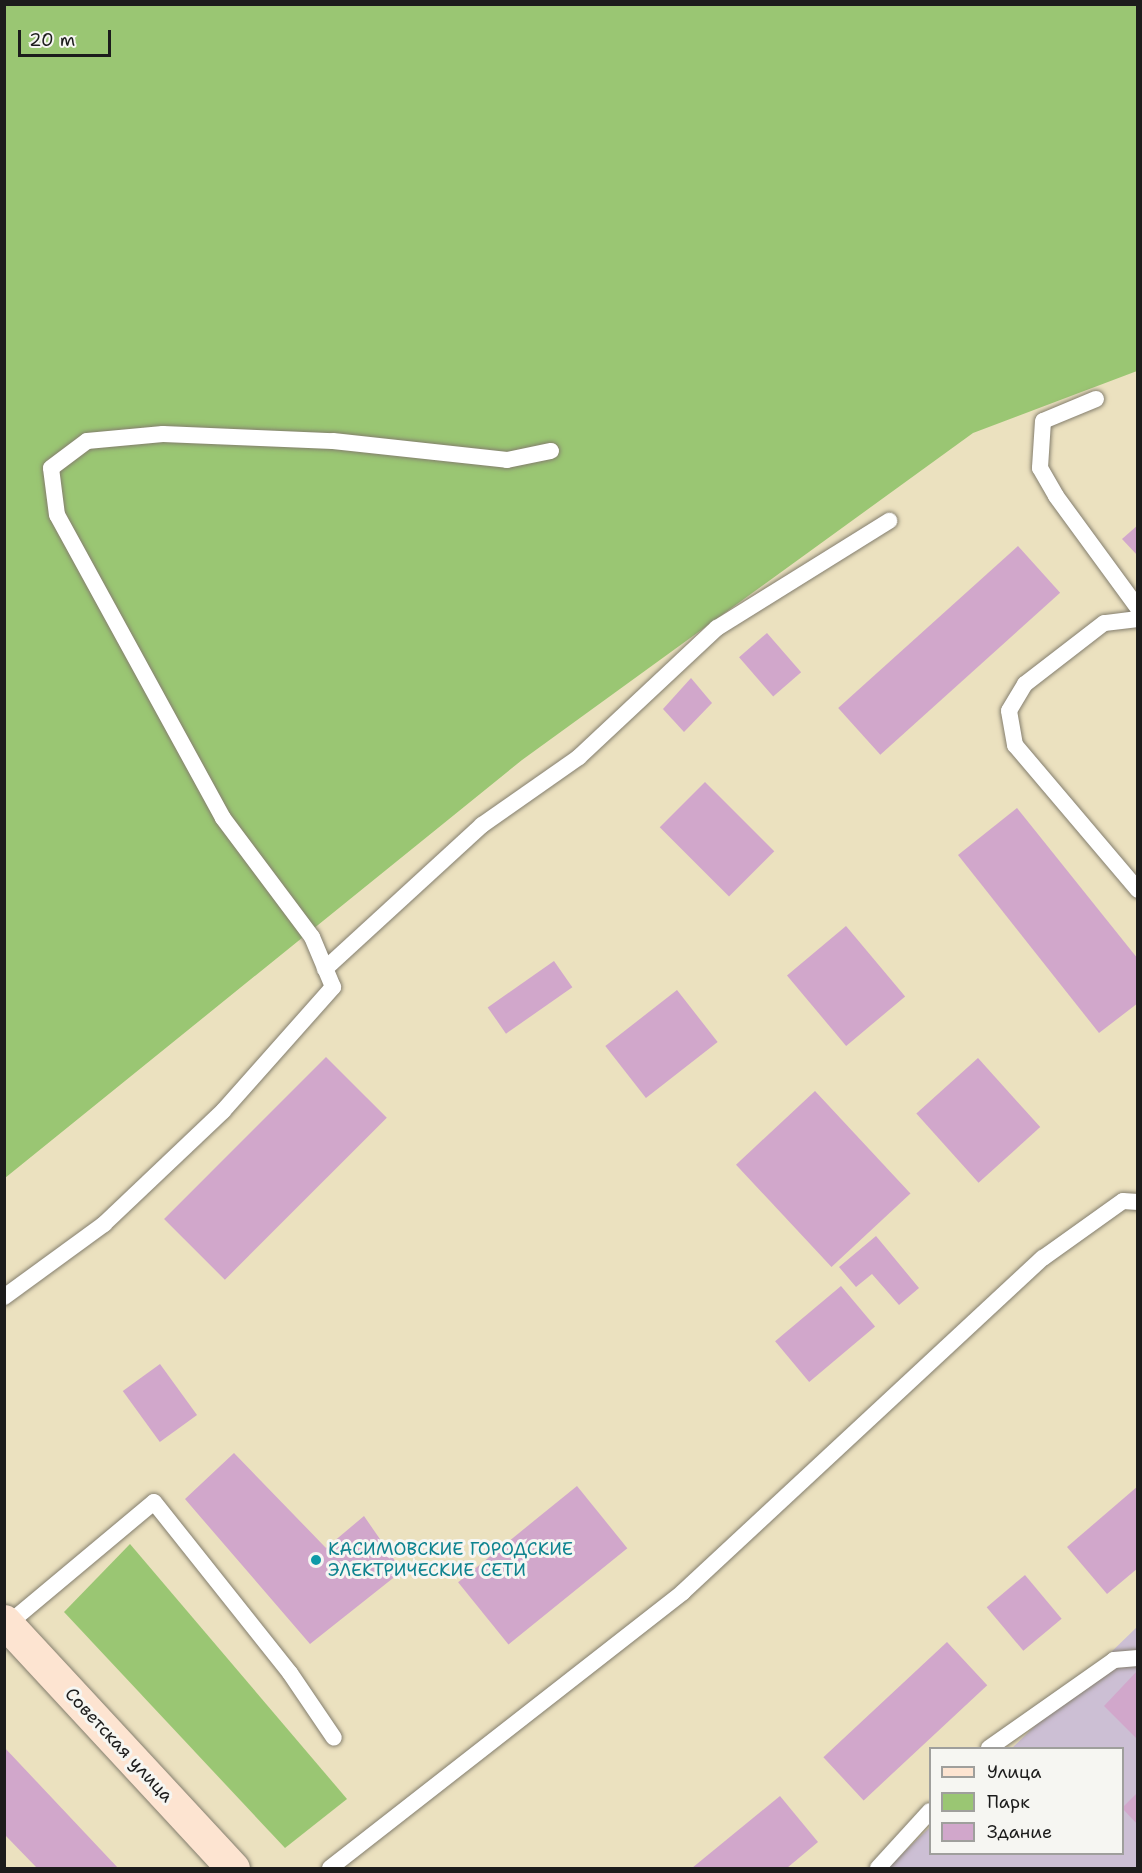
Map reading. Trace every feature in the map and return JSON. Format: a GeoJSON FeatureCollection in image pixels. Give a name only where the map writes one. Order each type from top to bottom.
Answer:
{"type":"FeatureCollection","features":[{"type":"Feature","properties":{"kind":"main road","name":"Советская улица"},"geometry":{"type":"LineString","coordinates":[[6,1622],[232,1869]]}},
{"type":"Feature","properties":{"kind":"lane"},"geometry":{"type":"LineString","coordinates":[[1096,399],[1043,421],[1040,468],[1137,608]]}},
{"type":"Feature","properties":{"kind":"lane"},"geometry":{"type":"LineString","coordinates":[[4,1297],[104,1224],[223,1111],[333,987],[312,937],[224,818],[57,516],[51,468],[87,441],[163,434],[333,441],[507,460],[551,451]]}},
{"type":"Feature","properties":{"kind":"lane"},"geometry":{"type":"LineString","coordinates":[[326,969],[482,825],[579,757],[717,628],[889,521]]}},
{"type":"Feature","properties":{"kind":"lane"},"geometry":{"type":"LineString","coordinates":[[1137,619],[1104,622],[1025,684],[1009,711],[1016,745],[1137,890]]}},
{"type":"Feature","properties":{"kind":"lane"},"geometry":{"type":"LineString","coordinates":[[330,1869],[683,1592],[1043,1258],[1123,1201],[1137,1202]]}},
{"type":"Feature","properties":{"kind":"lane"},"geometry":{"type":"LineString","coordinates":[[6,1622],[154,1502],[290,1673],[334,1737]]}},
{"type":"Feature","properties":{"kind":"lane"},"geometry":{"type":"LineString","coordinates":[[992,1747],[1114,1660],[1137,1658]]}},
{"type":"Feature","properties":{"kind":"lane"},"geometry":{"type":"LineString","coordinates":[[878,1869],[929,1812]]}},
{"type":"Feature","properties":{"kind":"shaded area"},"geometry":{"type":"Polygon","coordinates":[[[1137,1627],[1137,1868],[888,1868],[929,1828],[929,1855],[1124,1855],[1124,1747],[1013,1747],[1137,1627]]]}},
{"type":"Feature","properties":{"kind":"green space"},"geometry":{"type":"Polygon","coordinates":[[[5,5],[1137,5],[1137,371],[973,433],[522,760],[5,1178],[5,5]]]}},
{"type":"Feature","properties":{"kind":"green space"},"geometry":{"type":"Polygon","coordinates":[[[130,1544],[347,1799],[285,1848],[64,1612],[130,1544]]]}},
{"type":"Feature","properties":{"kind":"building"},"geometry":{"type":"Polygon","coordinates":[[[1138,525],[1138,556],[1122,539],[1138,525]]]}},
{"type":"Feature","properties":{"kind":"building"},"geometry":{"type":"Polygon","coordinates":[[[1018,546],[1060,593],[880,755],[838,708],[1018,546]]]}},
{"type":"Feature","properties":{"kind":"building"},"geometry":{"type":"Polygon","coordinates":[[[767,633],[801,672],[773,697],[739,657],[767,633]]]}},
{"type":"Feature","properties":{"kind":"building"},"geometry":{"type":"Polygon","coordinates":[[[691,678],[712,703],[684,732],[663,709],[691,678]]]}},
{"type":"Feature","properties":{"kind":"building"},"geometry":{"type":"Polygon","coordinates":[[[705,782],[774,851],[729,897],[660,827],[705,782]]]}},
{"type":"Feature","properties":{"kind":"building"},"geometry":{"type":"Polygon","coordinates":[[[1017,808],[1138,959],[1138,1003],[1099,1033],[958,855],[1017,808]]]}},
{"type":"Feature","properties":{"kind":"building"},"geometry":{"type":"Polygon","coordinates":[[[846,926],[905,996],[846,1046],[787,975],[846,926]]]}},
{"type":"Feature","properties":{"kind":"building"},"geometry":{"type":"Polygon","coordinates":[[[554,961],[572,987],[506,1034],[488,1007],[554,961]]]}},
{"type":"Feature","properties":{"kind":"building"},"geometry":{"type":"Polygon","coordinates":[[[677,990],[718,1042],[646,1098],[605,1046],[677,990]]]}},
{"type":"Feature","properties":{"kind":"building"},"geometry":{"type":"Polygon","coordinates":[[[326,1057],[387,1118],[225,1280],[164,1219],[326,1057]]]}},
{"type":"Feature","properties":{"kind":"building"},"geometry":{"type":"Polygon","coordinates":[[[978,1058],[1040,1127],[979,1183],[916,1114],[978,1058]]]}},
{"type":"Feature","properties":{"kind":"building"},"geometry":{"type":"Polygon","coordinates":[[[815,1091],[910,1193],[831,1267],[736,1165],[815,1091]]]}},
{"type":"Feature","properties":{"kind":"building"},"geometry":{"type":"Polygon","coordinates":[[[876,1236],[919,1288],[899,1305],[872,1274],[856,1287],[839,1267],[876,1236]]]}},
{"type":"Feature","properties":{"kind":"building"},"geometry":{"type":"Polygon","coordinates":[[[841,1286],[875,1327],[809,1382],[775,1341],[841,1286]]]}},
{"type":"Feature","properties":{"kind":"building"},"geometry":{"type":"Polygon","coordinates":[[[160,1364],[197,1415],[160,1442],[123,1391],[160,1364]]]}},
{"type":"Feature","properties":{"kind":"building","name":"КАСИМОВСКИЕ ГОРОДСКИЕ ЭЛЕКТРИЧЕСКИЕ СЕТИ"},"geometry":{"type":"Polygon","coordinates":[[[234,1453],[326,1548],[364,1516],[402,1571],[310,1644],[185,1499],[234,1453]]]}},
{"type":"Feature","properties":{"kind":"building"},"geometry":{"type":"Polygon","coordinates":[[[577,1486],[627,1548],[508,1644],[458,1582],[577,1486]]]}},
{"type":"Feature","properties":{"kind":"building"},"geometry":{"type":"Polygon","coordinates":[[[1138,1486],[1138,1568],[1107,1594],[1067,1547],[1138,1486]]]}},
{"type":"Feature","properties":{"kind":"building"},"geometry":{"type":"Polygon","coordinates":[[[1025,1575],[1062,1619],[1023,1651],[987,1607],[1025,1575]]]}},
{"type":"Feature","properties":{"kind":"building"},"geometry":{"type":"Polygon","coordinates":[[[947,1642],[987,1685],[864,1800],[823,1757],[947,1642]]]}},
{"type":"Feature","properties":{"kind":"building"},"geometry":{"type":"Polygon","coordinates":[[[1138,1670],[1138,1740],[1104,1706],[1138,1670]]]}},
{"type":"Feature","properties":{"kind":"building"},"geometry":{"type":"Polygon","coordinates":[[[4,1747],[118,1868],[37,1868],[4,1834],[4,1747]]]}},
{"type":"Feature","properties":{"kind":"building"},"geometry":{"type":"Polygon","coordinates":[[[1138,1792],[1138,1825],[1124,1810],[1124,1806],[1138,1792]]]}},
{"type":"Feature","properties":{"kind":"building"},"geometry":{"type":"Polygon","coordinates":[[[780,1796],[818,1842],[787,1868],[692,1868],[780,1796]]]}},
{"type":"Feature","properties":{"kind":"place","name":"КАСИМОВСКИЕ ГОРОДСКИЕ ЭЛЕКТРИЧЕСКИЕ СЕТИ"},"geometry":{"type":"Point","coordinates":[316,1560]}}]}
